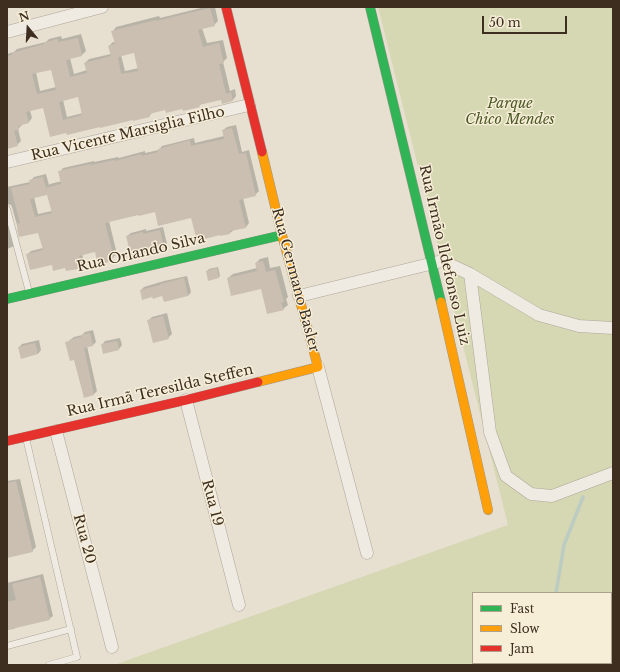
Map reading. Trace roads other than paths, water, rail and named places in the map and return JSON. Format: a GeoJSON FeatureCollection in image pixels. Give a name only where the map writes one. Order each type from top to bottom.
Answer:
{"type":"FeatureCollection","features":[{"type":"Feature","properties":{"kind":"street"},"geometry":{"type":"LineString","coordinates":[[7,32],[89,9],[102,7]]}},
{"type":"Feature","properties":{"kind":"street","name":"Rua Germano Basler"},"geometry":{"type":"LineString","coordinates":[[226,7],[249,106],[282,235],[300,296],[367,553]]}},
{"type":"Feature","properties":{"kind":"street","name":"Rua Irmão Ildefonso Luiz"},"geometry":{"type":"LineString","coordinates":[[370,7],[432,264],[488,510]]}},
{"type":"Feature","properties":{"kind":"street","name":"Rua Vicente Marsiglia Filho"},"geometry":{"type":"LineString","coordinates":[[7,162],[249,106]]}},
{"type":"Feature","properties":{"kind":"street","name":"Rua Orlando Silva"},"geometry":{"type":"LineString","coordinates":[[7,299],[282,235]]}},
{"type":"Feature","properties":{"kind":"street"},"geometry":{"type":"LineString","coordinates":[[300,296],[442,261],[470,274],[539,315],[579,326],[613,328]]}},
{"type":"Feature","properties":{"kind":"street"},"geometry":{"type":"LineString","coordinates":[[470,274],[490,432],[506,476],[531,494],[552,496],[612,477]]}},
{"type":"Feature","properties":{"kind":"street","name":"Rua Irmã Teresilda Steffen"},"geometry":{"type":"LineString","coordinates":[[7,441],[56,431],[318,367]]}},
{"type":"Feature","properties":{"kind":"street","name":"Rua 19"},"geometry":{"type":"LineString","coordinates":[[186,400],[239,605]]}},
{"type":"Feature","properties":{"kind":"street","name":"Rua 20"},"geometry":{"type":"LineString","coordinates":[[56,431],[112,647]]}},
{"type":"Feature","properties":{"kind":"lane"},"geometry":{"type":"LineString","coordinates":[[7,209],[29,294]]}},
{"type":"Feature","properties":{"kind":"lane"},"geometry":{"type":"LineString","coordinates":[[26,437],[77,657],[49,665]]}},
{"type":"Feature","properties":{"kind":"lane"},"geometry":{"type":"LineString","coordinates":[[7,646],[71,629]]}},
{"type":"Feature","properties":{"kind":"waterway"},"geometry":{"type":"LineString","coordinates":[[556,592],[564,545],[583,497]]}},
{"type":"Feature","properties":{"kind":"park label","name":"Parque Chico Mendes"},"geometry":{"type":"Point","coordinates":[510,112]}}]}
